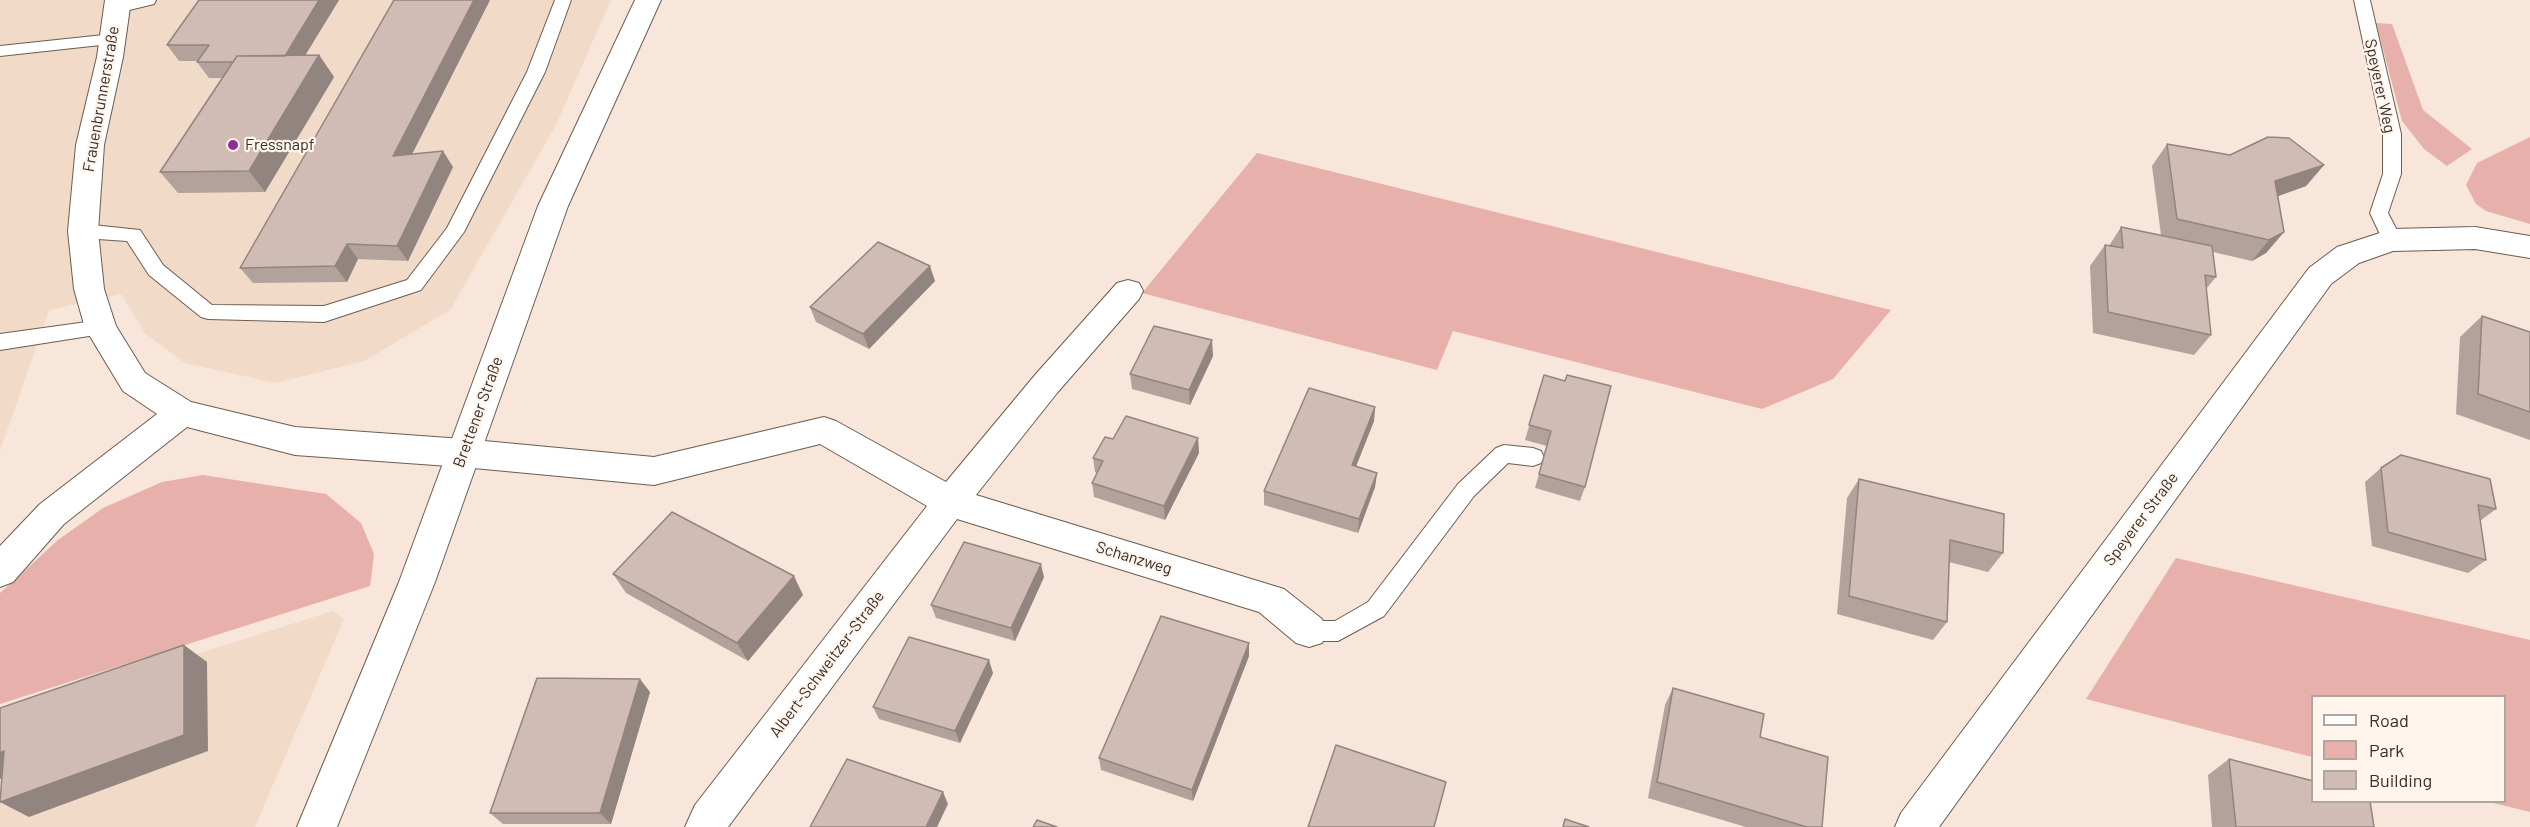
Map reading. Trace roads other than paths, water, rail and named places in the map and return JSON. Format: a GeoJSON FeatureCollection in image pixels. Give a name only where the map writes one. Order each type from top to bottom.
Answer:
{"type":"FeatureCollection","features":[{"type":"Feature","properties":{"kind":"street","name":"Brettener Straße"},"geometry":{"type":"LineString","coordinates":[[317,827],[417,582],[553,206],[648,0]]}},
{"type":"Feature","properties":{"kind":"street","name":"Frauenbrunnerstraße"},"geometry":{"type":"LineString","coordinates":[[118,4],[90,145],[83,231],[89,289],[100,328],[134,382],[182,413],[296,441],[463,453]]}},
{"type":"Feature","properties":{"kind":"street","name":"Speyerer Straße"},"geometry":{"type":"LineString","coordinates":[[1915,827],[2320,276],[2348,255],[2392,240],[2475,238],[2530,247]]}},
{"type":"Feature","properties":{"kind":"street","name":"Albert-Schweitzer-Straße"},"geometry":{"type":"LineString","coordinates":[[705,827],[950,502],[1046,384],[1128,291]]}},
{"type":"Feature","properties":{"kind":"street"},"geometry":{"type":"LineString","coordinates":[[0,571],[52,514],[182,413]]}},
{"type":"Feature","properties":{"kind":"street"},"geometry":{"type":"LineString","coordinates":[[463,453],[654,471],[824,430],[950,502]]}},
{"type":"Feature","properties":{"kind":"street","name":"Schanzweg"},"geometry":{"type":"LineString","coordinates":[[950,502],[1271,600],[1309,632]]}},
{"type":"Feature","properties":{"kind":"lane"},"geometry":{"type":"LineString","coordinates":[[118,4],[148,0]]}},
{"type":"Feature","properties":{"kind":"lane"},"geometry":{"type":"LineString","coordinates":[[83,231],[133,235],[156,270],[208,312],[324,314],[414,285],[455,232],[536,72],[563,0]]}},
{"type":"Feature","properties":{"kind":"lane","name":"Speyerer Weg"},"geometry":{"type":"LineString","coordinates":[[2362,0],[2391,134],[2392,174],[2379,213],[2392,240]]}},
{"type":"Feature","properties":{"kind":"lane"},"geometry":{"type":"LineString","coordinates":[[0,51],[112,39]]}},
{"type":"Feature","properties":{"kind":"lane"},"geometry":{"type":"LineString","coordinates":[[0,342],[100,328]]}},
{"type":"Feature","properties":{"kind":"lane"},"geometry":{"type":"LineString","coordinates":[[1309,632],[1338,631],[1376,609],[1466,490],[1504,454],[1533,457]]}},
{"type":"Feature","properties":{"kind":"place","name":"Fressnapf"},"geometry":{"type":"Point","coordinates":[233,145]}}]}
